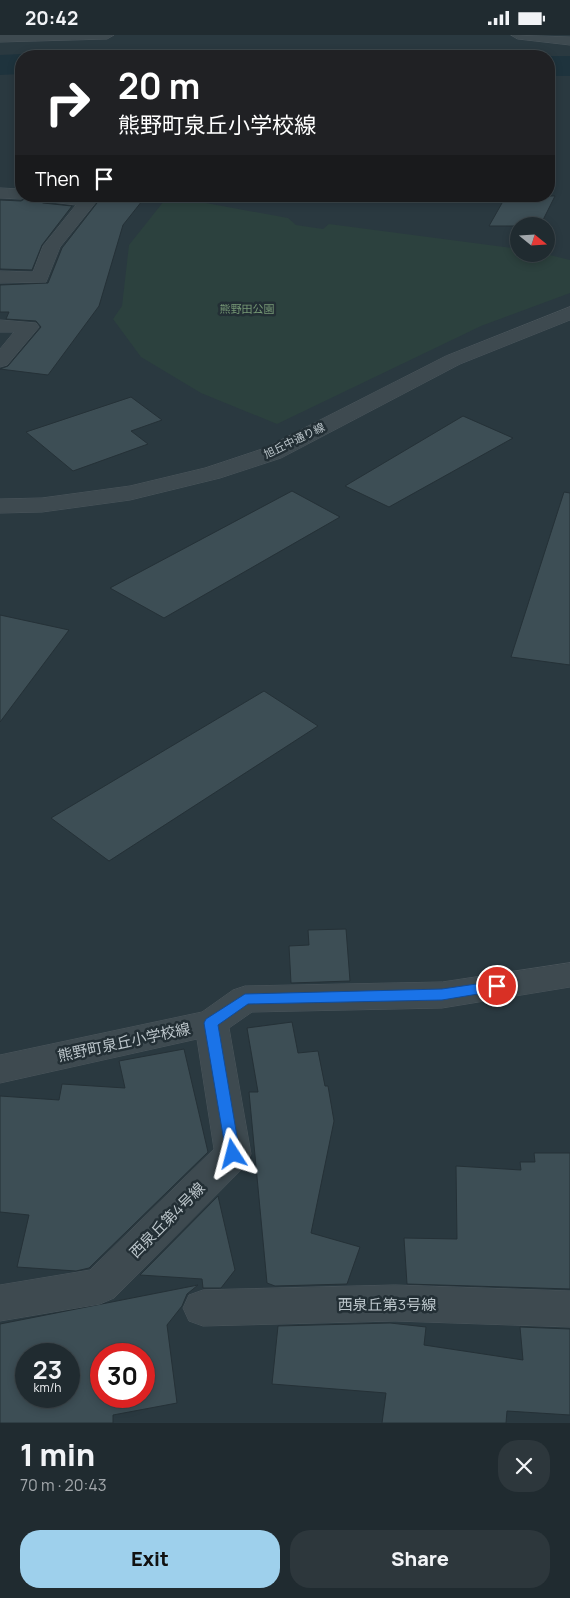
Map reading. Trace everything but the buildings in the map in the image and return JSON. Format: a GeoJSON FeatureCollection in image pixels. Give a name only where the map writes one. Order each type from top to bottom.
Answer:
{"type":"FeatureCollection","features":[{"type":"Feature","properties":{"kind":"street"},"geometry":{"type":"LineString","coordinates":[[0,38],[107,35]]}},
{"type":"Feature","properties":{"kind":"street"},"geometry":{"type":"LineString","coordinates":[[518,35],[570,41]]}},
{"type":"Feature","properties":{"kind":"street"},"geometry":{"type":"LineString","coordinates":[[0,193],[15,194]]}},
{"type":"Feature","properties":{"kind":"street"},"geometry":{"type":"LineString","coordinates":[[0,277],[40,278],[52,246],[88,202]]}},
{"type":"Feature","properties":{"kind":"street","name":"旭丘中通り線"},"geometry":{"type":"LineString","coordinates":[[0,506],[42,505],[130,493],[212,473],[264,456],[453,360],[570,313]]}},
{"type":"Feature","properties":{"kind":"street"},"geometry":{"type":"LineString","coordinates":[[0,327],[29,327],[0,361]]}},
{"type":"Feature","properties":{"kind":"street","name":"熊野町泉丘小学校線"},"geometry":{"type":"LineString","coordinates":[[0,1069],[211,1023],[245,999],[442,995],[570,975]]}},
{"type":"Feature","properties":{"kind":"street","name":"西泉丘第4号線"},"geometry":{"type":"LineString","coordinates":[[0,1303],[100,1286],[233,1154],[211,1023]]}},
{"type":"Feature","properties":{"kind":"street","name":"西泉丘第3号線"},"geometry":{"type":"LineString","coordinates":[[203,1308],[396,1303],[570,1309]]}},
{"type":"Feature","properties":{"kind":"green space","name":"熊野田公園"},"geometry":{"type":"Polygon","coordinates":[[[163,202],[201,202],[288,218],[296,225],[323,229],[329,224],[510,248],[510,263],[555,263],[555,256],[570,260],[570,293],[481,326],[277,424],[201,393],[141,357],[113,319],[122,306],[129,245],[163,202]]]}},
{"type":"Feature","properties":{"kind":"waterway"},"geometry":{"type":"LineString","coordinates":[[555,60],[570,61]]}},
{"type":"Feature","properties":{"kind":"waterway"},"geometry":{"type":"LineString","coordinates":[[0,65],[15,64]]}},
{"type":"Feature","properties":{"kind":"waterway"},"geometry":{"type":"LineString","coordinates":[[555,66],[570,66]]}},
{"type":"Feature","properties":{"kind":"route"},"geometry":{"type":"LineString","coordinates":[[233,1154],[211,1023],[245,999],[442,995],[497,986]]}}]}
